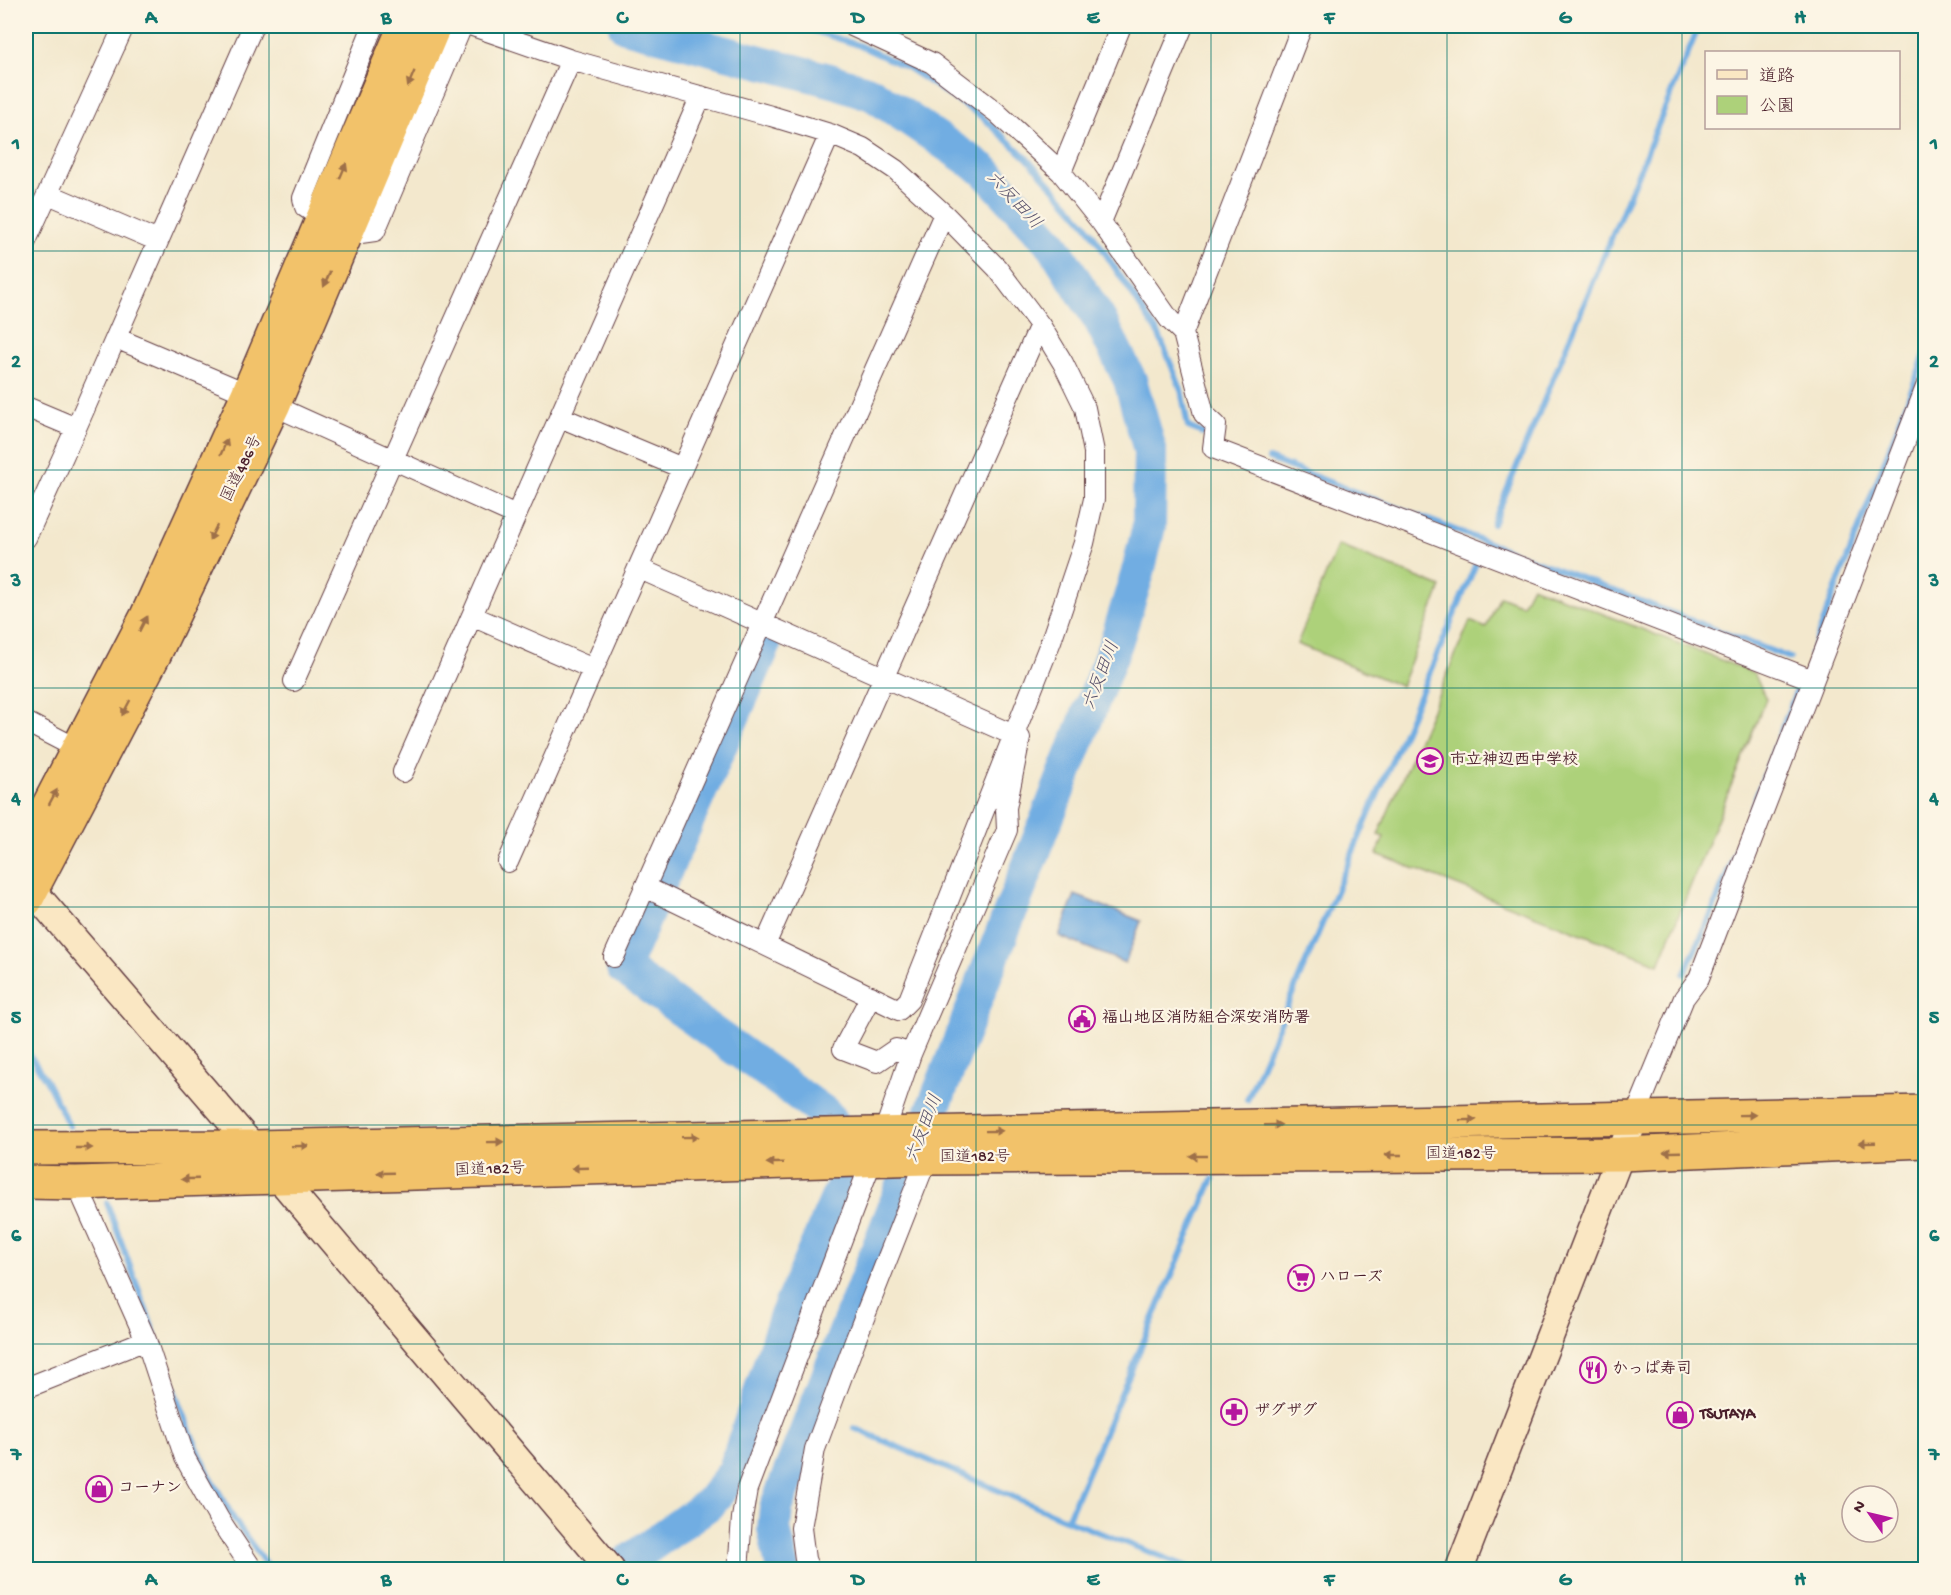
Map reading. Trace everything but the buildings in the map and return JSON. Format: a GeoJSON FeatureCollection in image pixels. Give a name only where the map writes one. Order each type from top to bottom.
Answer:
{"type":"FeatureCollection","features":[{"type":"Feature","properties":{"kind":"highway","name":"国道486号"},"geometry":{"type":"LineString","coordinates":[[27,891],[155,653],[334,227],[405,26]]}},
{"type":"Feature","properties":{"kind":"highway","name":"国道486号"},"geometry":{"type":"LineString","coordinates":[[334,227],[434,26]]}},
{"type":"Feature","properties":{"kind":"highway","name":"国道486号"},"geometry":{"type":"LineString","coordinates":[[26,849],[261,400]]}},
{"type":"Feature","properties":{"kind":"highway","name":"国道182号"},"geometry":{"type":"LineString","coordinates":[[928,1149],[1635,1117],[1926,1112]]}},
{"type":"Feature","properties":{"kind":"highway","name":"国道182号"},"geometry":{"type":"LineString","coordinates":[[26,1148],[878,1147],[1621,1154],[1926,1141]]}},
{"type":"Feature","properties":{"kind":"highway","name":"国道182号"},"geometry":{"type":"LineString","coordinates":[[26,1182],[278,1176],[827,1148]]}},
{"type":"Feature","properties":{"kind":"street"},"geometry":{"type":"LineString","coordinates":[[26,241],[124,26]]}},
{"type":"Feature","properties":{"kind":"street"},"geometry":{"type":"LineString","coordinates":[[26,538],[253,26]]}},
{"type":"Feature","properties":{"kind":"street"},"geometry":{"type":"LineString","coordinates":[[373,26],[303,198],[305,207],[334,227],[375,231],[462,26]]}},
{"type":"Feature","properties":{"kind":"street"},"geometry":{"type":"LineString","coordinates":[[473,26],[571,60],[830,134],[863,148],[896,170],[944,214],[997,268],[1040,325],[1063,363],[1085,408],[1094,452],[1095,499],[1084,543],[1051,641],[909,999],[899,1010],[652,891]]}},
{"type":"Feature","properties":{"kind":"street"},"geometry":{"type":"LineString","coordinates":[[852,26],[932,63],[996,112],[1061,172],[1101,222],[1169,319],[1183,333],[1204,414],[1216,425],[1213,448],[1813,680]]}},
{"type":"Feature","properties":{"kind":"street"},"geometry":{"type":"LineString","coordinates":[[1061,172],[1121,26]]}},
{"type":"Feature","properties":{"kind":"street"},"geometry":{"type":"LineString","coordinates":[[1183,333],[1302,26]]}},
{"type":"Feature","properties":{"kind":"street"},"geometry":{"type":"LineString","coordinates":[[1101,222],[1178,27]]}},
{"type":"Feature","properties":{"kind":"street"},"geometry":{"type":"LineString","coordinates":[[294,681],[571,60]]}},
{"type":"Feature","properties":{"kind":"street"},"geometry":{"type":"LineString","coordinates":[[403,772],[701,96]]}},
{"type":"Feature","properties":{"kind":"street"},"geometry":{"type":"LineString","coordinates":[[508,862],[830,134]]}},
{"type":"Feature","properties":{"kind":"street"},"geometry":{"type":"LineString","coordinates":[[53,196],[158,241]]}},
{"type":"Feature","properties":{"kind":"street"},"geometry":{"type":"LineString","coordinates":[[614,957],[652,891],[762,623],[944,214]]}},
{"type":"Feature","properties":{"kind":"street"},"geometry":{"type":"LineString","coordinates":[[765,945],[1040,325]]}},
{"type":"Feature","properties":{"kind":"street"},"geometry":{"type":"LineString","coordinates":[[116,338],[261,400],[516,515]]}},
{"type":"Feature","properties":{"kind":"street"},"geometry":{"type":"LineString","coordinates":[[1459,1569],[1635,1117],[1684,998],[1699,978],[1926,387]]}},
{"type":"Feature","properties":{"kind":"street"},"geometry":{"type":"LineString","coordinates":[[26,407],[76,428]]}},
{"type":"Feature","properties":{"kind":"street"},"geometry":{"type":"LineString","coordinates":[[560,417],[682,468]]}},
{"type":"Feature","properties":{"kind":"street"},"geometry":{"type":"LineString","coordinates":[[638,568],[1020,738],[1006,808],[1007,830],[911,1054],[878,1147],[747,1489],[738,1569]]}},
{"type":"Feature","properties":{"kind":"street"},"geometry":{"type":"LineString","coordinates":[[472,616],[593,669]]}},
{"type":"Feature","properties":{"kind":"street"},"geometry":{"type":"LineString","coordinates":[[26,722],[78,749]]}},
{"type":"Feature","properties":{"kind":"street"},"geometry":{"type":"LineString","coordinates":[[27,891],[254,1147],[611,1569]]}},
{"type":"Feature","properties":{"kind":"street"},"geometry":{"type":"LineString","coordinates":[[870,996],[843,1049],[877,1062],[896,1049],[911,1054]]}},
{"type":"Feature","properties":{"kind":"street"},"geometry":{"type":"LineString","coordinates":[[809,1569],[805,1559],[801,1528],[815,1449],[928,1149]]}},
{"type":"Feature","properties":{"kind":"street"},"geometry":{"type":"LineString","coordinates":[[76,1182],[146,1340],[185,1458],[219,1519],[253,1569]]}},
{"type":"Feature","properties":{"kind":"street"},"geometry":{"type":"LineString","coordinates":[[26,1388],[146,1340]]}},
{"type":"Feature","properties":{"kind":"green space"},"geometry":{"type":"Polygon","coordinates":[[[1338,545],[1441,587],[1401,686],[1297,644],[1338,545]]]}},
{"type":"Feature","properties":{"kind":"green space"},"geometry":{"type":"Polygon","coordinates":[[[1532,586],[1754,673],[1766,699],[1659,964],[1377,854],[1384,837],[1378,835],[1470,621],[1486,628],[1500,596],[1522,605],[1532,586]]]}},
{"type":"Feature","properties":{"kind":"water"},"geometry":{"type":"Polygon","coordinates":[[[1075,895],[1141,921],[1125,963],[1059,936],[1075,895]]]}},
{"type":"Feature","properties":{"kind":"waterway","name":"六反田川"},"geometry":{"type":"LineString","coordinates":[[625,26],[833,81],[872,94],[984,170],[1052,244],[1100,320],[1130,380],[1150,450],[1149,526],[1138,572],[1116,643],[776,1508],[774,1529],[783,1570]]}},
{"type":"Feature","properties":{"kind":"waterway"},"geometry":{"type":"LineString","coordinates":[[799,26],[858,45],[908,68],[982,117],[1027,158],[1086,224],[1159,335],[1181,389],[1188,427],[1209,436]]}},
{"type":"Feature","properties":{"kind":"waterway"},"geometry":{"type":"LineString","coordinates":[[1493,524],[1699,26]]}},
{"type":"Feature","properties":{"kind":"waterway"},"geometry":{"type":"LineString","coordinates":[[1811,654],[1926,352]]}},
{"type":"Feature","properties":{"kind":"waterway"},"geometry":{"type":"LineString","coordinates":[[1269,459],[1790,658]]}},
{"type":"Feature","properties":{"kind":"waterway"},"geometry":{"type":"LineString","coordinates":[[1247,1100],[1478,559]]}},
{"type":"Feature","properties":{"kind":"waterway","name":"六反田川"},"geometry":{"type":"LineString","coordinates":[[622,1566],[710,1503],[734,1472],[785,1318],[846,1178],[850,1152],[826,1114],[623,968],[764,646]]}},
{"type":"Feature","properties":{"kind":"waterway"},"geometry":{"type":"LineString","coordinates":[[1684,974],[1711,915],[1799,684]]}},
{"type":"Feature","properties":{"kind":"waterway"},"geometry":{"type":"LineString","coordinates":[[26,1049],[47,1082],[69,1126]]}},
{"type":"Feature","properties":{"kind":"waterway"},"geometry":{"type":"LineString","coordinates":[[1196,1570],[1067,1520],[1213,1179]]}},
{"type":"Feature","properties":{"kind":"waterway"},"geometry":{"type":"LineString","coordinates":[[107,1203],[192,1436],[211,1478],[235,1521],[270,1570]]}},
{"type":"Feature","properties":{"kind":"waterway"},"geometry":{"type":"LineString","coordinates":[[761,1389],[771,1393]]}},
{"type":"Feature","properties":{"kind":"waterway"},"geometry":{"type":"LineString","coordinates":[[854,1428],[1067,1520]]}},
{"type":"Feature","properties":{"kind":"place","name":"市立神辺西中学校"},"geometry":{"type":"Point","coordinates":[1430,761]}},
{"type":"Feature","properties":{"kind":"place","name":"福山地区消防組合深安消防署"},"geometry":{"type":"Point","coordinates":[1082,1019]}},
{"type":"Feature","properties":{"kind":"place","name":"ハローズ"},"geometry":{"type":"Point","coordinates":[1301,1278]}},
{"type":"Feature","properties":{"kind":"place","name":"かっぱ寿司"},"geometry":{"type":"Point","coordinates":[1593,1370]}},
{"type":"Feature","properties":{"kind":"place","name":"ザグザグ"},"geometry":{"type":"Point","coordinates":[1234,1412]}},
{"type":"Feature","properties":{"kind":"place","name":"TSUTAYA"},"geometry":{"type":"Point","coordinates":[1680,1415]}},
{"type":"Feature","properties":{"kind":"place","name":"コーナン"},"geometry":{"type":"Point","coordinates":[99,1489]}}]}
